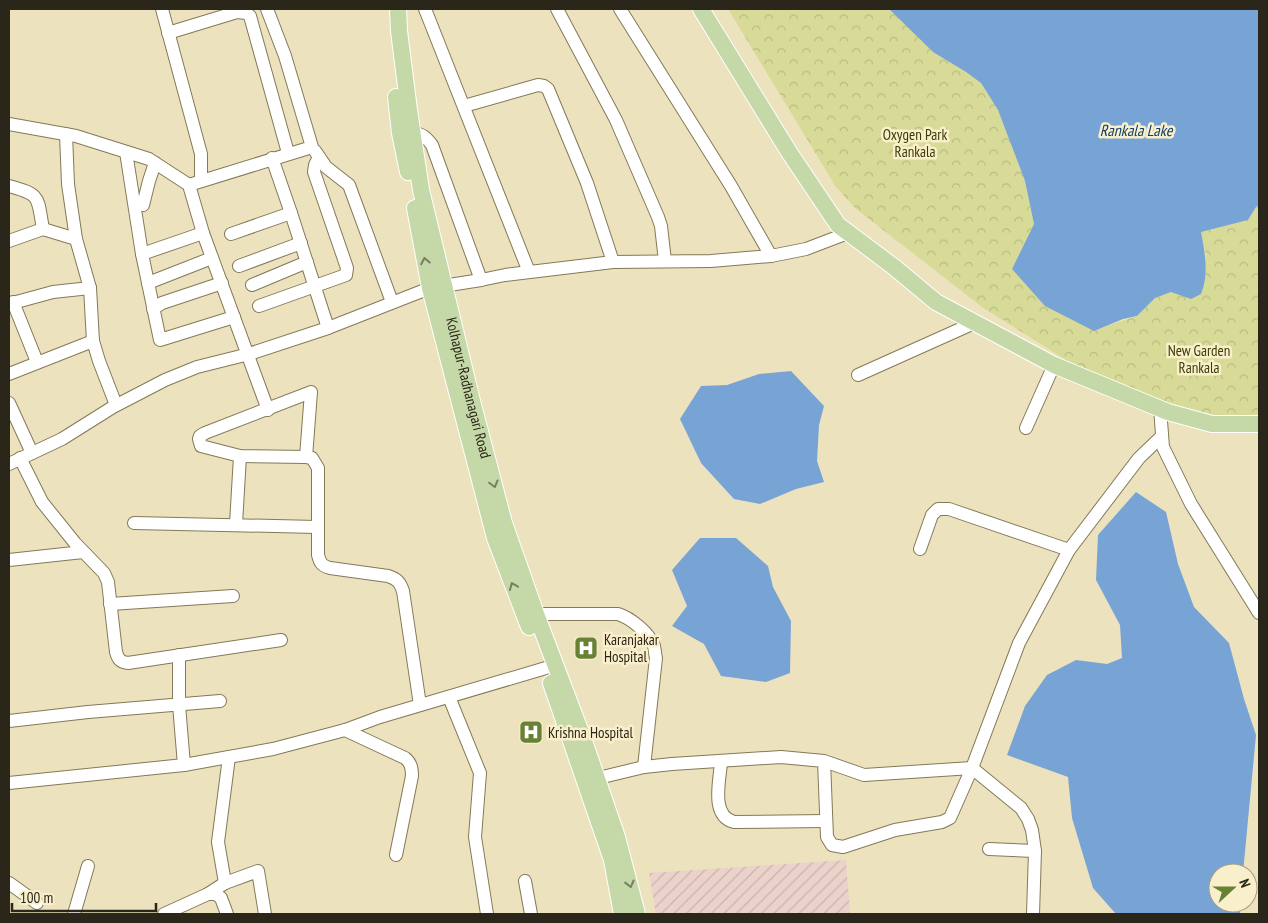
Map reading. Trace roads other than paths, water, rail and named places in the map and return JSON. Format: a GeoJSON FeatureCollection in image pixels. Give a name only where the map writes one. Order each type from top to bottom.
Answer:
{"type":"FeatureCollection","features":[{"type":"Feature","properties":{"kind":"main road"},"geometry":{"type":"LineString","coordinates":[[387,9],[400,133],[495,538],[551,667],[591,780],[612,860],[622,914]]}},
{"type":"Feature","properties":{"kind":"main road","name":"Kolhapur-Radhanagari Road"},"geometry":{"type":"LineString","coordinates":[[398,9],[412,132],[437,286],[472,401],[504,523],[536,614],[551,667],[589,754],[591,780]]}},
{"type":"Feature","properties":{"kind":"main road"},"geometry":{"type":"LineString","coordinates":[[700,9],[830,215],[848,233],[894,267],[936,302],[1054,365],[1160,408],[1212,424],[1259,424]]}},
{"type":"Feature","properties":{"kind":"main road"},"geometry":{"type":"LineString","coordinates":[[591,780],[617,837],[637,914]]}},
{"type":"Feature","properties":{"kind":"street"},"geometry":{"type":"LineString","coordinates":[[162,9],[201,154],[195,183],[204,233],[268,410]]}},
{"type":"Feature","properties":{"kind":"street"},"geometry":{"type":"LineString","coordinates":[[267,9],[285,56],[316,152],[326,167],[349,186],[392,302]]}},
{"type":"Feature","properties":{"kind":"street"},"geometry":{"type":"LineString","coordinates":[[425,9],[529,272]]}},
{"type":"Feature","properties":{"kind":"street"},"geometry":{"type":"LineString","coordinates":[[557,9],[616,120],[658,217],[666,260]]}},
{"type":"Feature","properties":{"kind":"street"},"geometry":{"type":"LineString","coordinates":[[620,9],[731,186],[771,256]]}},
{"type":"Feature","properties":{"kind":"street"},"geometry":{"type":"LineString","coordinates":[[168,33],[237,12],[246,13],[252,21],[288,153]]}},
{"type":"Feature","properties":{"kind":"street"},"geometry":{"type":"LineString","coordinates":[[464,106],[538,85],[548,89],[587,184],[613,262]]}},
{"type":"Feature","properties":{"kind":"street"},"geometry":{"type":"LineString","coordinates":[[9,124],[66,134],[110,146],[149,159],[195,183],[288,153],[316,152]]}},
{"type":"Feature","properties":{"kind":"street"},"geometry":{"type":"LineString","coordinates":[[412,132],[421,134],[432,145],[481,280]]}},
{"type":"Feature","properties":{"kind":"street"},"geometry":{"type":"LineString","coordinates":[[66,134],[68,184],[76,238],[90,288],[94,341],[99,361],[116,405]]}},
{"type":"Feature","properties":{"kind":"street"},"geometry":{"type":"LineString","coordinates":[[126,152],[142,254],[150,289],[158,306],[160,340],[234,317]]}},
{"type":"Feature","properties":{"kind":"street"},"geometry":{"type":"LineString","coordinates":[[259,306],[346,275],[347,272],[314,172],[316,152]]}},
{"type":"Feature","properties":{"kind":"street"},"geometry":{"type":"LineString","coordinates":[[272,158],[328,328]]}},
{"type":"Feature","properties":{"kind":"street"},"geometry":{"type":"LineString","coordinates":[[143,205],[148,181],[155,163]]}},
{"type":"Feature","properties":{"kind":"street"},"geometry":{"type":"LineString","coordinates":[[9,186],[34,195],[38,200],[44,229]]}},
{"type":"Feature","properties":{"kind":"street"},"geometry":{"type":"LineString","coordinates":[[231,234],[291,213]]}},
{"type":"Feature","properties":{"kind":"street"},"geometry":{"type":"LineString","coordinates":[[9,241],[44,229],[76,238]]}},
{"type":"Feature","properties":{"kind":"street"},"geometry":{"type":"LineString","coordinates":[[142,254],[204,233]]}},
{"type":"Feature","properties":{"kind":"street"},"geometry":{"type":"LineString","coordinates":[[20,458],[62,439],[150,386],[193,368],[248,354],[328,328],[437,286],[506,275],[613,262],[711,261],[771,256],[806,249],[848,233]]}},
{"type":"Feature","properties":{"kind":"street"},"geometry":{"type":"LineString","coordinates":[[239,266],[300,243]]}},
{"type":"Feature","properties":{"kind":"street"},"geometry":{"type":"LineString","coordinates":[[150,289],[212,258]]}},
{"type":"Feature","properties":{"kind":"street"},"geometry":{"type":"LineString","coordinates":[[252,285],[307,262]]}},
{"type":"Feature","properties":{"kind":"street"},"geometry":{"type":"LineString","coordinates":[[158,306],[222,283]]}},
{"type":"Feature","properties":{"kind":"street"},"geometry":{"type":"LineString","coordinates":[[37,362],[11,303],[53,292],[90,288]]}},
{"type":"Feature","properties":{"kind":"street"},"geometry":{"type":"LineString","coordinates":[[858,375],[974,323]]}},
{"type":"Feature","properties":{"kind":"street"},"geometry":{"type":"LineString","coordinates":[[9,374],[94,341]]}},
{"type":"Feature","properties":{"kind":"street"},"geometry":{"type":"LineString","coordinates":[[1026,428],[1054,365]]}},
{"type":"Feature","properties":{"kind":"street"},"geometry":{"type":"LineString","coordinates":[[306,457],[311,392],[200,436],[199,439],[201,446],[240,456],[312,458],[318,468],[317,527],[319,562],[323,567],[388,576],[395,578],[400,583],[403,591],[420,706]]}},
{"type":"Feature","properties":{"kind":"street"},"geometry":{"type":"LineString","coordinates":[[9,403],[20,458],[42,502],[83,552],[104,573],[108,582],[117,658],[122,662],[128,663],[281,640]]}},
{"type":"Feature","properties":{"kind":"street"},"geometry":{"type":"LineString","coordinates":[[1160,408],[1163,447],[1191,504],[1259,613]]}},
{"type":"Feature","properties":{"kind":"street"},"geometry":{"type":"LineString","coordinates":[[824,761],[827,837],[832,845],[843,847],[906,827],[942,822],[950,818],[972,768],[1019,644],[1069,550],[1139,458],[1162,436]]}},
{"type":"Feature","properties":{"kind":"street"},"geometry":{"type":"LineString","coordinates":[[236,524],[240,456]]}},
{"type":"Feature","properties":{"kind":"street"},"geometry":{"type":"LineString","coordinates":[[920,549],[932,515],[938,509],[949,509],[1069,550]]}},
{"type":"Feature","properties":{"kind":"street"},"geometry":{"type":"LineString","coordinates":[[134,523],[317,527]]}},
{"type":"Feature","properties":{"kind":"street"},"geometry":{"type":"LineString","coordinates":[[9,560],[83,552]]}},
{"type":"Feature","properties":{"kind":"street"},"geometry":{"type":"LineString","coordinates":[[110,604],[233,596]]}},
{"type":"Feature","properties":{"kind":"street"},"geometry":{"type":"LineString","coordinates":[[536,614],[618,614],[628,617],[637,624],[654,646],[656,658],[644,767]]}},
{"type":"Feature","properties":{"kind":"street"},"geometry":{"type":"LineString","coordinates":[[179,655],[179,705],[184,765]]}},
{"type":"Feature","properties":{"kind":"street"},"geometry":{"type":"LineString","coordinates":[[9,783],[184,765],[281,746],[345,730],[380,717],[551,667]]}},
{"type":"Feature","properties":{"kind":"street"},"geometry":{"type":"LineString","coordinates":[[449,697],[480,773],[475,837],[486,914]]}},
{"type":"Feature","properties":{"kind":"street"},"geometry":{"type":"LineString","coordinates":[[9,721],[88,712],[220,701]]}},
{"type":"Feature","properties":{"kind":"street"},"geometry":{"type":"LineString","coordinates":[[345,730],[410,762],[412,776],[396,855]]}},
{"type":"Feature","properties":{"kind":"street"},"geometry":{"type":"LineString","coordinates":[[225,883],[218,842],[229,757]]}},
{"type":"Feature","properties":{"kind":"street"},"geometry":{"type":"LineString","coordinates":[[591,780],[644,767],[781,757],[824,761],[864,775],[972,768],[1021,808],[1028,818],[1035,851],[1032,914]]}},
{"type":"Feature","properties":{"kind":"street"},"geometry":{"type":"LineString","coordinates":[[721,762],[719,805],[722,814],[727,820],[734,822],[826,821]]}},
{"type":"Feature","properties":{"kind":"street"},"geometry":{"type":"LineString","coordinates":[[989,849],[1035,851]]}},
{"type":"Feature","properties":{"kind":"street"},"geometry":{"type":"LineString","coordinates":[[74,914],[88,866]]}},
{"type":"Feature","properties":{"kind":"street"},"geometry":{"type":"LineString","coordinates":[[164,914],[208,894],[225,883],[258,871],[265,914]]}},
{"type":"Feature","properties":{"kind":"street"},"geometry":{"type":"LineString","coordinates":[[525,881],[531,914]]}},
{"type":"Feature","properties":{"kind":"street"},"geometry":{"type":"LineString","coordinates":[[9,883],[37,903]]}},
{"type":"Feature","properties":{"kind":"street"},"geometry":{"type":"LineString","coordinates":[[208,894],[216,894],[222,898],[227,914]]}},
{"type":"Feature","properties":{"kind":"water","name":"Rankala Lake"},"geometry":{"type":"Polygon","coordinates":[[[889,9],[1259,9],[1259,205],[1248,220],[1201,232],[1206,271],[1201,294],[1191,299],[1171,292],[1155,298],[1137,316],[1123,319],[1094,331],[1045,306],[1012,269],[1034,224],[1025,181],[998,110],[981,83],[933,52],[889,9]]]}},
{"type":"Feature","properties":{"kind":"water"},"geometry":{"type":"Polygon","coordinates":[[[791,371],[824,406],[819,425],[817,461],[824,482],[796,489],[760,504],[734,499],[701,463],[680,419],[701,386],[727,385],[759,374],[791,371]]]}},
{"type":"Feature","properties":{"kind":"water"},"geometry":{"type":"Polygon","coordinates":[[[1136,492],[1166,512],[1178,564],[1194,607],[1229,643],[1256,735],[1244,863],[1208,863],[1208,913],[1240,914],[1116,914],[1093,888],[1072,818],[1068,777],[1007,755],[1025,706],[1047,675],[1076,660],[1107,664],[1122,658],[1120,625],[1096,580],[1098,535],[1136,492]]]}},
{"type":"Feature","properties":{"kind":"water"},"geometry":{"type":"Polygon","coordinates":[[[700,538],[736,538],[768,566],[773,587],[791,621],[790,673],[766,682],[721,676],[704,644],[672,626],[687,606],[672,570],[700,538]]]}},
{"type":"Feature","properties":{"kind":"place","name":"Karanjakar Hospital"},"geometry":{"type":"Point","coordinates":[586,648]}},
{"type":"Feature","properties":{"kind":"place","name":"Krishna Hospital"},"geometry":{"type":"Point","coordinates":[531,732]}},
{"type":"Feature","properties":{"kind":"park label","name":"Oxygen Park Rankala"},"geometry":{"type":"Point","coordinates":[915,142]}},
{"type":"Feature","properties":{"kind":"park label","name":"New Garden Rankala"},"geometry":{"type":"Point","coordinates":[1199,358]}}]}
